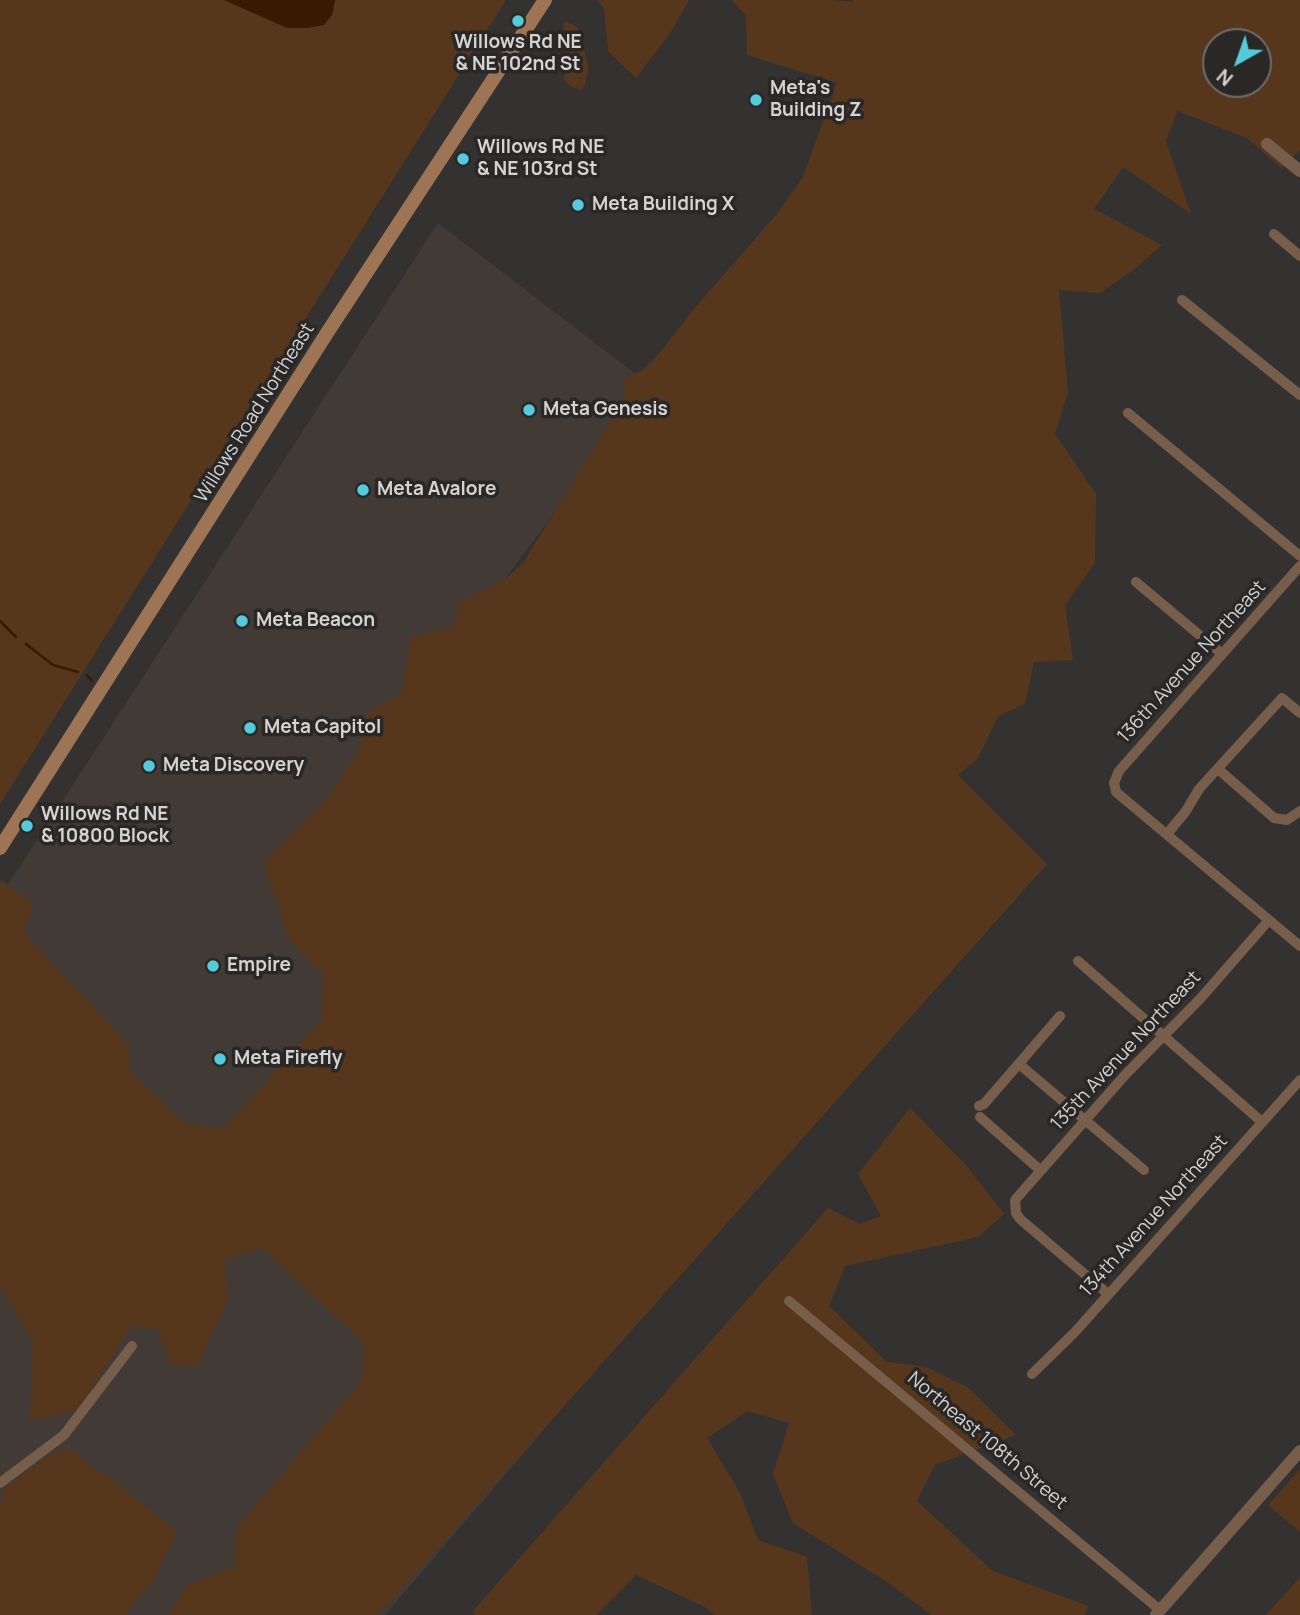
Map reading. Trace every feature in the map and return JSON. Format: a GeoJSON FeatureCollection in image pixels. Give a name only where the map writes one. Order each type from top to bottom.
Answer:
{"type":"FeatureCollection","features":[{"type":"Feature","properties":{"kind":"main road","name":"Willows Road Northeast"},"geometry":{"type":"LineString","coordinates":[[0,848],[327,333],[545,0]]}},
{"type":"Feature","properties":{"kind":"street"},"geometry":{"type":"LineString","coordinates":[[1267,144],[1300,171]]}},
{"type":"Feature","properties":{"kind":"street"},"geometry":{"type":"LineString","coordinates":[[1274,234],[1300,256]]}},
{"type":"Feature","properties":{"kind":"street"},"geometry":{"type":"LineString","coordinates":[[1182,300],[1300,395]]}},
{"type":"Feature","properties":{"kind":"street"},"geometry":{"type":"LineString","coordinates":[[1128,413],[1300,556]]}},
{"type":"Feature","properties":{"kind":"street","name":"136th Avenue Northeast"},"geometry":{"type":"LineString","coordinates":[[1167,834],[1116,792],[1114,783],[1119,771],[1300,566]]}},
{"type":"Feature","properties":{"kind":"street"},"geometry":{"type":"LineString","coordinates":[[1136,582],[1222,654]]}},
{"type":"Feature","properties":{"kind":"street"},"geometry":{"type":"LineString","coordinates":[[1300,713],[1282,698],[1199,789],[1186,811],[1167,834],[1300,946]]}},
{"type":"Feature","properties":{"kind":"street"},"geometry":{"type":"LineString","coordinates":[[1218,769],[1274,818],[1287,820],[1300,811]]}},
{"type":"Feature","properties":{"kind":"street","name":"135th Avenue Northeast"},"geometry":{"type":"LineString","coordinates":[[1108,1294],[1020,1219],[1014,1208],[1019,1194],[1162,1035],[1200,999],[1269,920]]}},
{"type":"Feature","properties":{"kind":"street"},"geometry":{"type":"LineString","coordinates":[[1078,961],[1262,1122]]}},
{"type":"Feature","properties":{"kind":"street"},"geometry":{"type":"LineString","coordinates":[[1040,1170],[980,1111],[1060,1016]]}},
{"type":"Feature","properties":{"kind":"street"},"geometry":{"type":"LineString","coordinates":[[1019,1064],[1144,1170]]}},
{"type":"Feature","properties":{"kind":"street","name":"134th Avenue Northeast"},"geometry":{"type":"LineString","coordinates":[[1032,1374],[1108,1294],[1300,1080]]}},
{"type":"Feature","properties":{"kind":"street","name":"Northeast 108th Street"},"geometry":{"type":"LineString","coordinates":[[789,1301],[1158,1612]]}},
{"type":"Feature","properties":{"kind":"street"},"geometry":{"type":"LineString","coordinates":[[0,1483],[64,1435],[132,1346]]}},
{"type":"Feature","properties":{"kind":"street"},"geometry":{"type":"LineString","coordinates":[[1158,1612],[1300,1451]]}},
{"type":"Feature","properties":{"kind":"shaded area"},"geometry":{"type":"Polygon","coordinates":[[[0,0],[506,0],[0,804],[0,0]]]}},
{"type":"Feature","properties":{"kind":"shaded area"},"geometry":{"type":"Polygon","coordinates":[[[224,0],[335,0],[332,15],[324,25],[287,28],[224,0]]]}},
{"type":"Feature","properties":{"kind":"shaded area"},"geometry":{"type":"Polygon","coordinates":[[[597,0],[689,0],[671,32],[636,78],[608,51],[604,8],[597,0]]]}},
{"type":"Feature","properties":{"kind":"shaded area"},"geometry":{"type":"Polygon","coordinates":[[[732,0],[1300,0],[1300,150],[1281,168],[1247,138],[1177,111],[1166,141],[1191,214],[1123,167],[1094,209],[1162,245],[1136,268],[1100,293],[1059,290],[1068,392],[1055,434],[1096,494],[1095,563],[1065,605],[1073,660],[1034,662],[1025,704],[998,716],[978,758],[958,775],[1047,864],[378,1615],[169,1615],[187,1586],[235,1566],[237,1528],[362,1380],[364,1342],[262,1248],[225,1259],[227,1300],[197,1367],[169,1364],[158,1329],[132,1326],[77,1410],[30,1420],[33,1341],[0,1286],[0,882],[1,880],[34,905],[23,932],[128,1044],[130,1072],[184,1123],[224,1129],[322,1019],[323,974],[288,938],[264,862],[325,801],[359,752],[367,713],[402,694],[411,637],[455,626],[459,602],[502,582],[523,563],[622,404],[627,377],[643,370],[659,354],[693,310],[776,215],[803,177],[837,83],[747,55],[746,16],[732,0]]]}},
{"type":"Feature","properties":{"kind":"shaded area"},"geometry":{"type":"Polygon","coordinates":[[[565,21],[577,27],[583,44],[588,68],[585,85],[581,90],[564,80],[567,38],[563,26],[565,21]]]}},
{"type":"Feature","properties":{"kind":"shaded area"},"geometry":{"type":"Polygon","coordinates":[[[438,223],[650,385],[291,865],[623,1337],[385,1615],[0,1615],[0,897],[438,223]]]}},
{"type":"Feature","properties":{"kind":"shaded area"},"geometry":{"type":"Polygon","coordinates":[[[910,1108],[966,1165],[1004,1214],[978,1237],[845,1266],[829,1306],[887,1362],[926,1367],[969,1388],[1016,1435],[935,1465],[917,1501],[993,1571],[1088,1606],[1085,1615],[932,1615],[887,1582],[793,1523],[773,1474],[789,1423],[748,1411],[707,1438],[740,1493],[758,1540],[807,1557],[812,1615],[715,1615],[703,1606],[636,1575],[596,1615],[476,1615],[472,1612],[828,1208],[860,1224],[881,1216],[858,1174],[910,1108]]]}},
{"type":"Feature","properties":{"kind":"shaded area"},"geometry":{"type":"Polygon","coordinates":[[[70,1449],[100,1474],[106,1474],[177,1532],[154,1579],[125,1615],[0,1615],[0,1501],[5,1497],[2,1490],[53,1453],[70,1449]]]}},
{"type":"Feature","properties":{"kind":"shaded area"},"geometry":{"type":"Polygon","coordinates":[[[1300,1469],[1300,1532],[1268,1505],[1300,1469]]]}},
{"type":"Feature","properties":{"kind":"shaded area"},"geometry":{"type":"Polygon","coordinates":[[[1300,1577],[1300,1615],[1266,1615],[1300,1577]]]}},
{"type":"Feature","properties":{"kind":"waterway"},"geometry":{"type":"LineString","coordinates":[[0,621],[16,637]]}},
{"type":"Feature","properties":{"kind":"waterway"},"geometry":{"type":"LineString","coordinates":[[26,644],[53,665],[78,672]]}},
{"type":"Feature","properties":{"kind":"waterway"},"geometry":{"type":"LineString","coordinates":[[87,675],[92,681]]}},
{"type":"Feature","properties":{"kind":"place","name":"Willows Rd NE & NE 102nd St"},"geometry":{"type":"Point","coordinates":[518,21]}},
{"type":"Feature","properties":{"kind":"place","name":"Meta's Building Z"},"geometry":{"type":"Point","coordinates":[756,100]}},
{"type":"Feature","properties":{"kind":"place","name":"Willows Rd NE & NE 103rd St"},"geometry":{"type":"Point","coordinates":[463,159]}},
{"type":"Feature","properties":{"kind":"place","name":"Meta Building X"},"geometry":{"type":"Point","coordinates":[578,205]}},
{"type":"Feature","properties":{"kind":"place","name":"Meta Genesis"},"geometry":{"type":"Point","coordinates":[529,410]}},
{"type":"Feature","properties":{"kind":"place","name":"Meta Avalore"},"geometry":{"type":"Point","coordinates":[363,490]}},
{"type":"Feature","properties":{"kind":"place","name":"Meta Beacon"},"geometry":{"type":"Point","coordinates":[242,621]}},
{"type":"Feature","properties":{"kind":"place","name":"Meta Capitol"},"geometry":{"type":"Point","coordinates":[250,728]}},
{"type":"Feature","properties":{"kind":"place","name":"Meta Discovery"},"geometry":{"type":"Point","coordinates":[149,766]}},
{"type":"Feature","properties":{"kind":"place","name":"Willows Rd NE & 10800 Block"},"geometry":{"type":"Point","coordinates":[27,826]}},
{"type":"Feature","properties":{"kind":"place","name":"Empire"},"geometry":{"type":"Point","coordinates":[213,966]}},
{"type":"Feature","properties":{"kind":"place","name":"Meta Firefly"},"geometry":{"type":"Point","coordinates":[220,1059]}}]}
